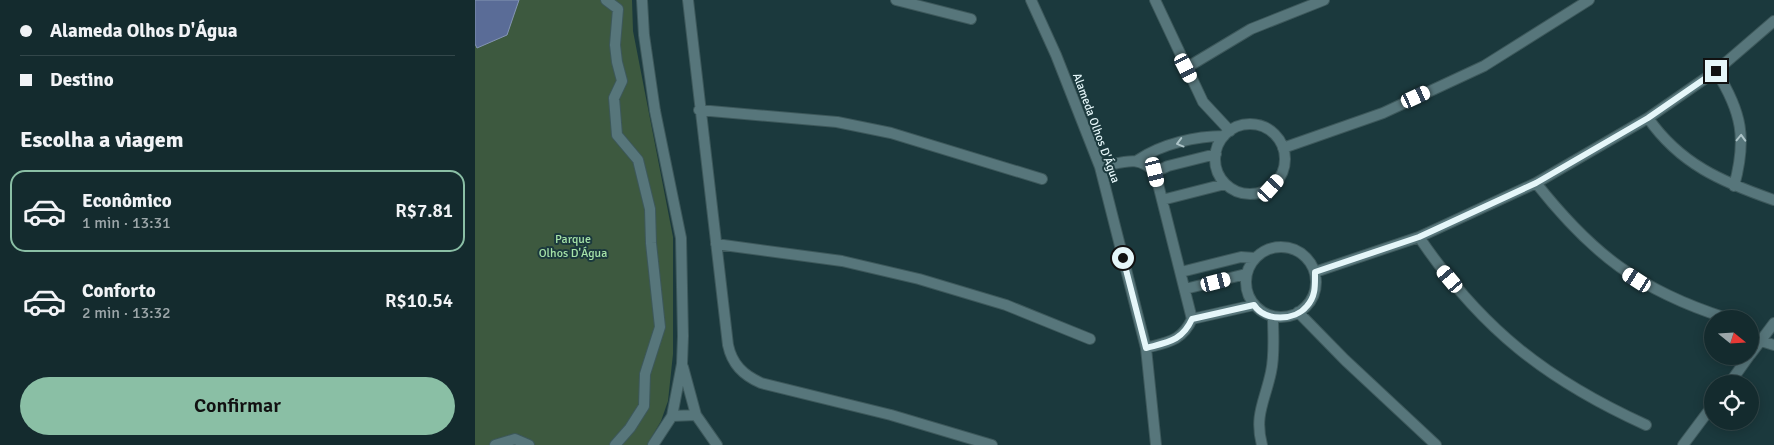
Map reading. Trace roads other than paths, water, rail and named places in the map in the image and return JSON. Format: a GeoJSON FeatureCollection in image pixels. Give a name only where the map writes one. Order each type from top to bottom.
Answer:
{"type":"FeatureCollection","features":[{"type":"Feature","properties":{"kind":"street"},"geometry":{"type":"LineString","coordinates":[[606,0],[618,9],[615,45],[622,81],[614,98],[617,135],[638,160],[650,209],[651,243],[660,327],[645,374],[644,406],[630,428],[615,445]]}},
{"type":"Feature","properties":{"kind":"street"},"geometry":{"type":"LineString","coordinates":[[642,0],[644,35],[655,111],[681,238],[682,364],[672,416],[653,445]]}},
{"type":"Feature","properties":{"kind":"street"},"geometry":{"type":"LineString","coordinates":[[688,0],[699,110],[728,345],[737,366],[748,376],[761,383],[891,415],[992,445]]}},
{"type":"Feature","properties":{"kind":"street"},"geometry":{"type":"LineString","coordinates":[[897,0],[971,19]]}},
{"type":"Feature","properties":{"kind":"street","name":"Alameda Olhos D'Água"},"geometry":{"type":"LineString","coordinates":[[1031,0],[1057,55],[1100,167],[1146,348],[1156,445]]}},
{"type":"Feature","properties":{"kind":"street"},"geometry":{"type":"LineString","coordinates":[[1155,0],[1203,102],[1227,134]]}},
{"type":"Feature","properties":{"kind":"street"},"geometry":{"type":"LineString","coordinates":[[1186,68],[1251,29],[1324,0]]}},
{"type":"Feature","properties":{"kind":"street"},"geometry":{"type":"LineString","coordinates":[[1283,148],[1383,113],[1483,66],[1589,0]]}},
{"type":"Feature","properties":{"kind":"street"},"geometry":{"type":"LineString","coordinates":[[1315,272],[1419,237],[1536,183],[1648,118],[1716,71],[1774,21]]}},
{"type":"Feature","properties":{"kind":"street"},"geometry":{"type":"LineString","coordinates":[[1716,71],[1732,96],[1741,130],[1740,166],[1734,186]]}},
{"type":"Feature","properties":{"kind":"street"},"geometry":{"type":"LineString","coordinates":[[699,110],[837,122],[891,133],[1042,179]]}},
{"type":"Feature","properties":{"kind":"street"},"geometry":{"type":"LineString","coordinates":[[1648,118],[1663,139],[1695,166],[1734,186],[1774,200]]}},
{"type":"Feature","properties":{"kind":"street"},"geometry":{"type":"LineString","coordinates":[[1250,124],[1264,127],[1276,135],[1283,148],[1285,162],[1281,176],[1271,188],[1257,194],[1243,194],[1229,188],[1220,177],[1215,163],[1216,154],[1227,134],[1236,127],[1250,124]]}},
{"type":"Feature","properties":{"kind":"street"},"geometry":{"type":"LineString","coordinates":[[1100,167],[1138,160],[1149,152],[1207,136],[1227,134]]}},
{"type":"Feature","properties":{"kind":"street"},"geometry":{"type":"LineString","coordinates":[[1155,172],[1168,166],[1216,154]]}},
{"type":"Feature","properties":{"kind":"street"},"geometry":{"type":"LineString","coordinates":[[1138,160],[1147,164],[1155,172],[1192,319],[1187,331],[1174,340],[1146,348]]}},
{"type":"Feature","properties":{"kind":"street"},"geometry":{"type":"LineString","coordinates":[[1536,183],[1564,218],[1613,264],[1649,287],[1704,311]]}},
{"type":"Feature","properties":{"kind":"street"},"geometry":{"type":"LineString","coordinates":[[1162,200],[1225,184]]}},
{"type":"Feature","properties":{"kind":"street"},"geometry":{"type":"LineString","coordinates":[[1419,237],[1438,265],[1486,322],[1544,370],[1602,405],[1646,425]]}},
{"type":"Feature","properties":{"kind":"street"},"geometry":{"type":"LineString","coordinates":[[716,244],[842,261],[919,279],[1006,305],[1089,339]]}},
{"type":"Feature","properties":{"kind":"street"},"geometry":{"type":"LineString","coordinates":[[1271,248],[1289,248],[1305,256],[1315,272],[1316,290],[1307,307],[1291,317],[1273,317],[1257,309],[1247,293],[1246,274],[1255,258],[1271,248]]}},
{"type":"Feature","properties":{"kind":"street"},"geometry":{"type":"LineString","coordinates":[[1181,272],[1241,257],[1255,258]]}},
{"type":"Feature","properties":{"kind":"street"},"geometry":{"type":"LineString","coordinates":[[1185,289],[1246,274]]}},
{"type":"Feature","properties":{"kind":"street"},"geometry":{"type":"LineString","coordinates":[[1192,319],[1254,305]]}},
{"type":"Feature","properties":{"kind":"street"},"geometry":{"type":"LineString","coordinates":[[1298,312],[1373,387],[1436,445]]}},
{"type":"Feature","properties":{"kind":"street"},"geometry":{"type":"LineString","coordinates":[[1262,445],[1257,428],[1260,407],[1271,373],[1274,350],[1273,317]]}},
{"type":"Feature","properties":{"kind":"street"},"geometry":{"type":"LineString","coordinates":[[1759,344],[1774,323]]}},
{"type":"Feature","properties":{"kind":"street"},"geometry":{"type":"LineString","coordinates":[[1761,341],[1774,345]]}},
{"type":"Feature","properties":{"kind":"street"},"geometry":{"type":"LineString","coordinates":[[682,364],[696,415],[717,445]]}},
{"type":"Feature","properties":{"kind":"street"},"geometry":{"type":"LineString","coordinates":[[672,416],[696,415]]}},
{"type":"Feature","properties":{"kind":"street"},"geometry":{"type":"LineString","coordinates":[[1683,445],[1704,417]]}},
{"type":"Feature","properties":{"kind":"street"},"geometry":{"type":"LineString","coordinates":[[495,445],[515,439],[529,445]]}},
{"type":"Feature","properties":{"kind":"water"},"geometry":{"type":"Polygon","coordinates":[[[475,0],[519,0],[507,35],[477,48],[475,44],[475,0]]]}},
{"type":"Feature","properties":{"kind":"park label","name":"Parque Olhos D'Água"},"geometry":{"type":"Point","coordinates":[573,246]}}]}
